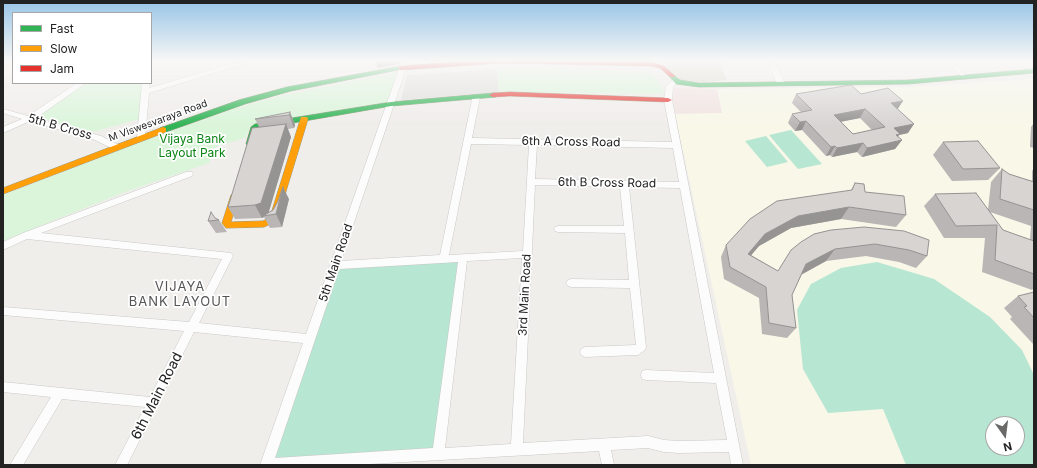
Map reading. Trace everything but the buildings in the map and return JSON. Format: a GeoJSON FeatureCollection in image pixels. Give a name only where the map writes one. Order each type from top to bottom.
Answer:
{"type":"FeatureCollection","features":[{"type":"Feature","properties":{"kind":"street"},"geometry":{"type":"LineString","coordinates":[[146,92],[180,82]]}},
{"type":"Feature","properties":{"kind":"street","name":"M Viswesvaraya Road"},"geometry":{"type":"LineString","coordinates":[[3,191],[116,147],[267,95],[327,82]]}},
{"type":"Feature","properties":{"kind":"street","name":"5th Main Road"},"geometry":{"type":"LineString","coordinates":[[266,464],[398,82]]}},
{"type":"Feature","properties":{"kind":"street"},"geometry":{"type":"LineString","coordinates":[[674,82],[670,86],[668,100],[719,378],[737,465]]}},
{"type":"Feature","properties":{"kind":"street"},"geometry":{"type":"LineString","coordinates":[[680,82],[699,85],[910,82]]}},
{"type":"Feature","properties":{"kind":"street"},"geometry":{"type":"LineString","coordinates":[[3,130],[30,118],[81,84]]}},
{"type":"Feature","properties":{"kind":"street"},"geometry":{"type":"LineString","coordinates":[[142,138],[146,84]]}},
{"type":"Feature","properties":{"kind":"street"},"geometry":{"type":"LineString","coordinates":[[248,151],[256,137],[255,127],[391,104],[510,94],[668,100]]}},
{"type":"Feature","properties":{"kind":"street"},"geometry":{"type":"LineString","coordinates":[[444,258],[476,97]]}},
{"type":"Feature","properties":{"kind":"street","name":"5th B Cross"},"geometry":{"type":"LineString","coordinates":[[3,111],[98,138],[116,147]]}},
{"type":"Feature","properties":{"kind":"street"},"geometry":{"type":"LineString","coordinates":[[237,187],[226,223],[233,227],[271,222],[277,213],[297,132],[304,119]]}},
{"type":"Feature","properties":{"kind":"street","name":"6th A Cross Road"},"geometry":{"type":"LineString","coordinates":[[467,141],[676,145]]}},
{"type":"Feature","properties":{"kind":"street","name":"3rd Main Road"},"geometry":{"type":"LineString","coordinates":[[517,449],[533,142]]}},
{"type":"Feature","properties":{"kind":"street"},"geometry":{"type":"LineString","coordinates":[[3,246],[26,235],[189,174]]}},
{"type":"Feature","properties":{"kind":"street","name":"6th B Cross Road"},"geometry":{"type":"LineString","coordinates":[[531,182],[684,185]]}},
{"type":"Feature","properties":{"kind":"street"},"geometry":{"type":"LineString","coordinates":[[585,352],[633,351],[638,350],[641,347],[624,184]]}},
{"type":"Feature","properties":{"kind":"street"},"geometry":{"type":"LineString","coordinates":[[558,229],[629,230]]}},
{"type":"Feature","properties":{"kind":"street","name":"6th Main Road"},"geometry":{"type":"LineString","coordinates":[[26,235],[228,256],[121,465]]}},
{"type":"Feature","properties":{"kind":"street"},"geometry":{"type":"LineString","coordinates":[[335,265],[527,254]]}},
{"type":"Feature","properties":{"kind":"street"},"geometry":{"type":"LineString","coordinates":[[438,454],[463,257]]}},
{"type":"Feature","properties":{"kind":"street"},"geometry":{"type":"LineString","coordinates":[[571,283],[634,284]]}},
{"type":"Feature","properties":{"kind":"street"},"geometry":{"type":"LineString","coordinates":[[3,311],[192,327],[310,339]]}},
{"type":"Feature","properties":{"kind":"street"},"geometry":{"type":"LineString","coordinates":[[646,375],[719,378]]}},
{"type":"Feature","properties":{"kind":"street"},"geometry":{"type":"LineString","coordinates":[[3,386],[153,403]]}},
{"type":"Feature","properties":{"kind":"street"},"geometry":{"type":"LineString","coordinates":[[16,465],[60,392]]}},
{"type":"Feature","properties":{"kind":"street"},"geometry":{"type":"LineString","coordinates":[[266,464],[648,442],[664,446],[679,447],[733,446]]}},
{"type":"Feature","properties":{"kind":"street"},"geometry":{"type":"LineString","coordinates":[[604,444],[608,465]]}},
{"type":"Feature","properties":{"kind":"shaded area"},"geometry":{"type":"Polygon","coordinates":[[[405,82],[498,82],[499,92],[401,100],[405,82]]]}},
{"type":"Feature","properties":{"kind":"shaded area"},"geometry":{"type":"Polygon","coordinates":[[[989,82],[1034,82],[1034,465],[751,465],[675,114],[722,113],[717,89],[906,87],[989,82]]]}},
{"type":"Feature","properties":{"kind":"shaded area"},"geometry":{"type":"Polygon","coordinates":[[[671,88],[717,89],[723,113],[675,114],[671,88]]]}},
{"type":"Feature","properties":{"kind":"green space","name":"Vijaya Bank Layout Park"},"geometry":{"type":"Polygon","coordinates":[[[350,82],[395,82],[389,102],[252,125],[245,138],[215,147],[209,163],[122,193],[3,241],[3,195],[146,140],[236,108],[280,96],[350,82]]]}},
{"type":"Feature","properties":{"kind":"green space"},"geometry":{"type":"Polygon","coordinates":[[[498,82],[659,82],[664,94],[499,92],[498,82]]]}},
{"type":"Feature","properties":{"kind":"green space"},"geometry":{"type":"Polygon","coordinates":[[[81,84],[146,84],[143,118],[85,134],[30,118],[81,84]]]}},
{"type":"Feature","properties":{"kind":"green space"},"geometry":{"type":"Polygon","coordinates":[[[791,130],[822,164],[798,169],[769,135],[791,130]]]}},
{"type":"Feature","properties":{"kind":"green space"},"geometry":{"type":"Polygon","coordinates":[[[766,136],[788,162],[767,167],[745,141],[766,136]]]}},
{"type":"Feature","properties":{"kind":"green space"},"geometry":{"type":"Polygon","coordinates":[[[463,257],[438,454],[266,464],[335,265],[463,257]]]}},
{"type":"Feature","properties":{"kind":"green space"},"geometry":{"type":"Polygon","coordinates":[[[877,262],[934,279],[990,317],[1022,350],[1034,375],[1034,465],[906,465],[883,409],[828,413],[803,369],[797,310],[811,284],[841,268],[877,262]]]}},
{"type":"Feature","properties":{"kind":"traffic: fast"},"geometry":{"type":"LineString","coordinates":[[163,130],[242,102],[290,89],[328,82]]}},
{"type":"Feature","properties":{"kind":"traffic: fast"},"geometry":{"type":"LineString","coordinates":[[678,82],[699,85],[910,82]]}},
{"type":"Feature","properties":{"kind":"traffic: fast"},"geometry":{"type":"LineString","coordinates":[[250,144],[255,127],[391,104],[493,95]]}},
{"type":"Feature","properties":{"kind":"traffic: slow"},"geometry":{"type":"LineString","coordinates":[[235,195],[226,223],[229,226],[264,224],[274,219],[304,119]]}},
{"type":"Feature","properties":{"kind":"traffic: slow"},"geometry":{"type":"LineString","coordinates":[[3,191],[163,130]]}},
{"type":"Feature","properties":{"kind":"traffic: jam"},"geometry":{"type":"LineString","coordinates":[[493,95],[510,94],[668,100]]}},
{"type":"Feature","properties":{"kind":"district","name":"VIJAYA BANK LAYOUT"},"geometry":{"type":"Point","coordinates":[180,294]}}]}
